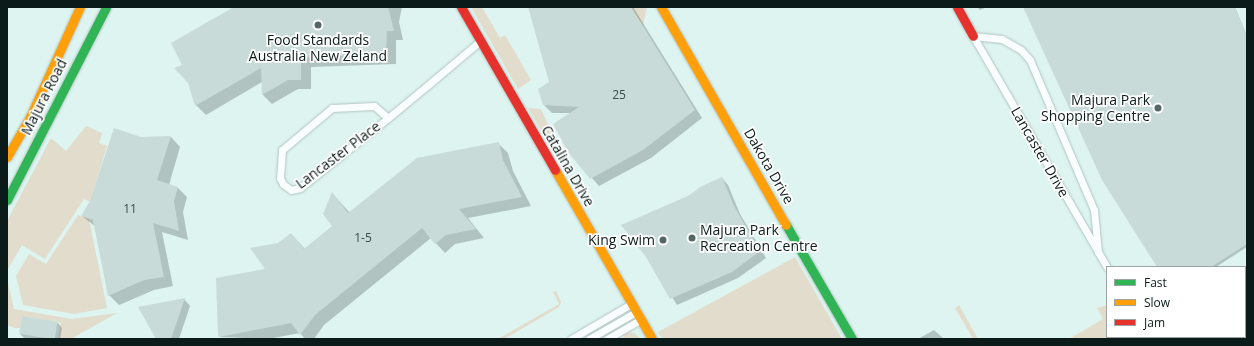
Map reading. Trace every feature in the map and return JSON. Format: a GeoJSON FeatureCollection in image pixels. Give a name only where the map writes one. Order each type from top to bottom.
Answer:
{"type":"FeatureCollection","features":[{"type":"Feature","properties":{"kind":"street","name":"Majura Road"},"geometry":{"type":"LineString","coordinates":[[7,158],[30,117],[80,7]]}},
{"type":"Feature","properties":{"kind":"street","name":"Majura Road"},"geometry":{"type":"LineString","coordinates":[[7,200],[106,7]]}},
{"type":"Feature","properties":{"kind":"street","name":"Catalina Drive"},"geometry":{"type":"LineString","coordinates":[[461,7],[652,339]]}},
{"type":"Feature","properties":{"kind":"street","name":"Dakota Drive"},"geometry":{"type":"LineString","coordinates":[[661,7],[852,339]]}},
{"type":"Feature","properties":{"kind":"street"},"geometry":{"type":"LineString","coordinates":[[957,7],[973,36]]}},
{"type":"Feature","properties":{"kind":"lane"},"geometry":{"type":"LineString","coordinates":[[973,36],[1007,41],[1021,50],[1030,60],[1094,210],[1098,252]]}},
{"type":"Feature","properties":{"kind":"lane","name":"Lancaster Drive"},"geometry":{"type":"LineString","coordinates":[[973,36],[1106,266]]}},
{"type":"Feature","properties":{"kind":"lane","name":"Lancaster Place"},"geometry":{"type":"LineString","coordinates":[[388,118],[374,106],[332,108],[282,150],[280,178],[283,184],[292,190],[300,188],[388,118],[480,41]]}},
{"type":"Feature","properties":{"kind":"lane"},"geometry":{"type":"LineString","coordinates":[[571,339],[636,312]]}},
{"type":"Feature","properties":{"kind":"lane"},"geometry":{"type":"LineString","coordinates":[[589,339],[636,312]]}},
{"type":"Feature","properties":{"kind":"lane"},"geometry":{"type":"LineString","coordinates":[[606,339],[636,312]]}},
{"type":"Feature","properties":{"kind":"shaded area"},"geometry":{"type":"Polygon","coordinates":[[[471,7],[482,7],[500,38],[505,35],[531,80],[518,89],[471,7]]]}},
{"type":"Feature","properties":{"kind":"shaded area"},"geometry":{"type":"Polygon","coordinates":[[[631,7],[647,7],[643,25],[631,7]]]}},
{"type":"Feature","properties":{"kind":"shaded area"},"geometry":{"type":"Polygon","coordinates":[[[528,108],[541,109],[554,138],[545,137],[528,108]]]}},
{"type":"Feature","properties":{"kind":"shaded area"},"geometry":{"type":"Polygon","coordinates":[[[86,126],[102,133],[99,143],[107,146],[90,202],[84,199],[45,259],[22,245],[7,271],[7,221],[51,138],[66,151],[86,126]]]}},
{"type":"Feature","properties":{"kind":"shaded area"},"geometry":{"type":"Polygon","coordinates":[[[78,215],[89,219],[107,308],[74,314],[23,305],[16,276],[29,254],[46,264],[78,215]]]}},
{"type":"Feature","properties":{"kind":"shaded area"},"geometry":{"type":"Polygon","coordinates":[[[795,257],[842,339],[662,339],[658,332],[795,257]]]}},
{"type":"Feature","properties":{"kind":"shaded area"},"geometry":{"type":"Polygon","coordinates":[[[7,278],[14,309],[72,319],[117,313],[71,339],[58,339],[61,323],[58,322],[22,316],[20,328],[15,328],[7,325],[7,278]]]}},
{"type":"Feature","properties":{"kind":"shaded area"},"geometry":{"type":"Polygon","coordinates":[[[1247,283],[1247,339],[1241,339],[1240,338],[1246,338],[1247,283]]]}},
{"type":"Feature","properties":{"kind":"shaded area"},"geometry":{"type":"Polygon","coordinates":[[[556,291],[561,302],[559,307],[504,339],[498,339],[559,304],[553,292],[556,291]]]}},
{"type":"Feature","properties":{"kind":"shaded area"},"geometry":{"type":"Polygon","coordinates":[[[959,305],[978,339],[973,339],[955,308],[959,305]]]}},
{"type":"Feature","properties":{"kind":"shaded area"},"geometry":{"type":"Polygon","coordinates":[[[1106,305],[1106,338],[1112,338],[1069,339],[1103,319],[1097,308],[1106,305]]]}},
{"type":"Feature","properties":{"kind":"shaded area"},"geometry":{"type":"Polygon","coordinates":[[[629,332],[634,333],[641,339],[624,339],[623,334],[629,332]]]}},
{"type":"Feature","properties":{"kind":"shaded area"},"geometry":{"type":"Polygon","coordinates":[[[1152,338],[1175,338],[1150,339],[1152,338]]]}},
{"type":"Feature","properties":{"kind":"building"},"geometry":{"type":"Polygon","coordinates":[[[234,7],[388,7],[394,31],[387,31],[386,55],[301,57],[301,80],[288,80],[262,95],[261,68],[195,106],[188,83],[174,68],[182,65],[171,43],[234,7]]]}},
{"type":"Feature","properties":{"kind":"building"},"geometry":{"type":"Polygon","coordinates":[[[528,7],[631,7],[695,110],[643,150],[590,179],[568,152],[553,124],[579,107],[543,105],[538,89],[549,82],[528,7]]]}},
{"type":"Feature","properties":{"kind":"building","name":"Majura Park Shopping Centre"},"geometry":{"type":"Polygon","coordinates":[[[1023,7],[1235,7],[1247,37],[1247,244],[1213,266],[1156,266],[1102,180],[1023,7]]]}},
{"type":"Feature","properties":{"kind":"building"},"geometry":{"type":"Polygon","coordinates":[[[114,128],[141,137],[171,136],[157,180],[178,187],[174,201],[179,231],[153,223],[164,277],[144,280],[108,296],[93,220],[81,216],[90,201],[114,128]]]}},
{"type":"Feature","properties":{"kind":"building"},"geometry":{"type":"Polygon","coordinates":[[[499,142],[503,160],[522,197],[459,209],[476,229],[446,235],[435,244],[422,228],[315,315],[300,335],[291,323],[219,337],[216,278],[265,269],[250,248],[278,243],[291,233],[304,249],[332,226],[323,214],[332,192],[348,213],[417,158],[499,142]]]}},
{"type":"Feature","properties":{"kind":"building","name":"Majura Park Recreation Centre"},"geometry":{"type":"Polygon","coordinates":[[[722,177],[734,206],[760,251],[732,272],[670,299],[646,257],[621,225],[688,196],[702,186],[722,177]]]}},
{"type":"Feature","properties":{"kind":"building"},"geometry":{"type":"Polygon","coordinates":[[[185,298],[171,339],[156,339],[138,307],[185,298]]]}},
{"type":"Feature","properties":{"kind":"building"},"geometry":{"type":"Polygon","coordinates":[[[22,316],[58,322],[55,339],[19,334],[22,316]]]}},
{"type":"Feature","properties":{"kind":"traffic: fast"},"geometry":{"type":"LineString","coordinates":[[7,200],[106,7]]}},
{"type":"Feature","properties":{"kind":"traffic: fast"},"geometry":{"type":"LineString","coordinates":[[786,225],[852,339]]}},
{"type":"Feature","properties":{"kind":"traffic: slow"},"geometry":{"type":"LineString","coordinates":[[7,157],[30,117],[80,7]]}},
{"type":"Feature","properties":{"kind":"traffic: slow"},"geometry":{"type":"LineString","coordinates":[[661,7],[786,225]]}},
{"type":"Feature","properties":{"kind":"traffic: slow"},"geometry":{"type":"LineString","coordinates":[[555,170],[652,339]]}},
{"type":"Feature","properties":{"kind":"traffic: jam"},"geometry":{"type":"LineString","coordinates":[[461,7],[555,170]]}},
{"type":"Feature","properties":{"kind":"traffic: jam"},"geometry":{"type":"LineString","coordinates":[[957,7],[973,36]]}},
{"type":"Feature","properties":{"kind":"place","name":"Food Standards Australia New Zeland"},"geometry":{"type":"Point","coordinates":[318,25]}},
{"type":"Feature","properties":{"kind":"place","name":"Majura Park Shopping Centre"},"geometry":{"type":"Point","coordinates":[1158,108]}},
{"type":"Feature","properties":{"kind":"place","name":"Majura Park Recreation Centre"},"geometry":{"type":"Point","coordinates":[692,238]}},
{"type":"Feature","properties":{"kind":"place","name":"King Swim"},"geometry":{"type":"Point","coordinates":[663,240]}}]}
